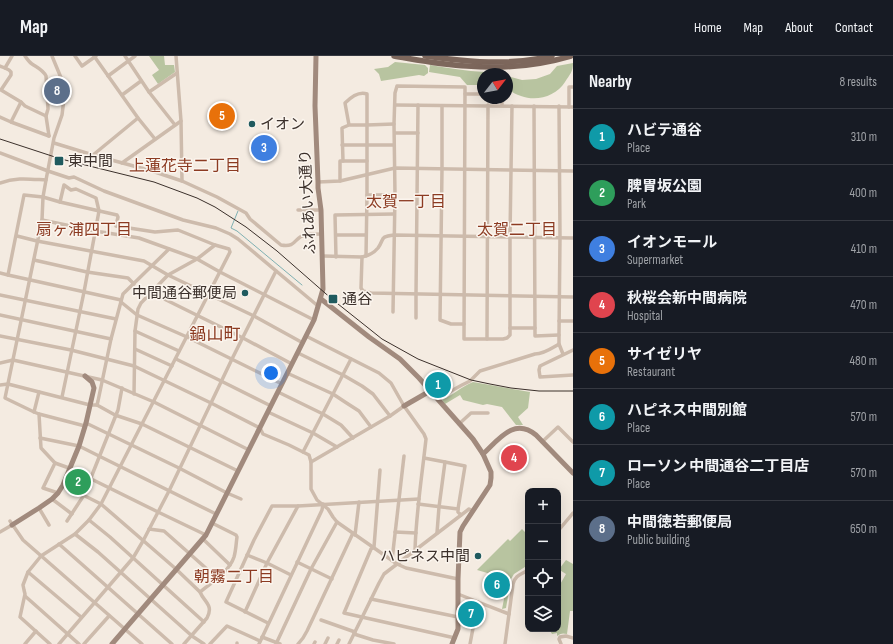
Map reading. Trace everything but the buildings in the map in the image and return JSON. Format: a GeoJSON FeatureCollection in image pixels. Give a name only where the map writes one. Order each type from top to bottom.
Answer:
{"type":"FeatureCollection","features":[{"type":"Feature","properties":{"kind":"main road"},"geometry":{"type":"LineString","coordinates":[[394,56],[465,66],[484,67],[525,65],[571,56]]}},
{"type":"Feature","properties":{"kind":"main road"},"geometry":{"type":"LineString","coordinates":[[425,56],[486,63],[526,61],[552,56]]}},
{"type":"Feature","properties":{"kind":"street"},"geometry":{"type":"LineString","coordinates":[[5,68],[12,56]]}},
{"type":"Feature","properties":{"kind":"street"},"geometry":{"type":"LineString","coordinates":[[25,56],[31,63],[42,70],[46,76],[48,109],[46,116],[49,136]]}},
{"type":"Feature","properties":{"kind":"street"},"geometry":{"type":"LineString","coordinates":[[52,56],[64,85],[65,91],[62,115],[54,138],[43,197],[42,220],[4,398],[39,414],[86,425],[108,433],[241,499]]}},
{"type":"Feature","properties":{"kind":"street"},"geometry":{"type":"LineString","coordinates":[[75,56],[82,66],[95,56],[138,118],[155,139]]}},
{"type":"Feature","properties":{"kind":"street"},"geometry":{"type":"LineString","coordinates":[[125,56],[149,92],[175,125]]}},
{"type":"Feature","properties":{"kind":"street"},"geometry":{"type":"LineString","coordinates":[[108,76],[135,56]]}},
{"type":"Feature","properties":{"kind":"street"},"geometry":{"type":"LineString","coordinates":[[176,56],[181,121],[182,181]]}},
{"type":"Feature","properties":{"kind":"street","name":"ふれあい大通り"},"geometry":{"type":"LineString","coordinates":[[112,644],[204,537],[314,320],[323,289],[321,210],[318,188],[315,106],[316,56]]}},
{"type":"Feature","properties":{"kind":"street"},"geometry":{"type":"LineString","coordinates":[[0,66],[11,72],[11,75],[1,91],[21,102],[25,106],[46,116]]}},
{"type":"Feature","properties":{"kind":"street"},"geometry":{"type":"LineString","coordinates":[[149,92],[177,73]]}},
{"type":"Feature","properties":{"kind":"street"},"geometry":{"type":"LineString","coordinates":[[122,95],[142,81]]}},
{"type":"Feature","properties":{"kind":"street"},"geometry":{"type":"LineString","coordinates":[[393,312],[395,195],[394,124],[395,93],[397,86],[465,87],[464,339],[503,339],[510,336],[512,106]]}},
{"type":"Feature","properties":{"kind":"street"},"geometry":{"type":"LineString","coordinates":[[395,105],[571,106],[569,87],[573,87]]}},
{"type":"Feature","properties":{"kind":"street"},"geometry":{"type":"LineString","coordinates":[[349,125],[345,102],[358,94],[367,94],[366,235],[361,288],[363,291],[370,294],[573,296]]}},
{"type":"Feature","properties":{"kind":"street"},"geometry":{"type":"LineString","coordinates":[[465,94],[477,94]]}},
{"type":"Feature","properties":{"kind":"street"},"geometry":{"type":"LineString","coordinates":[[11,122],[21,102]]}},
{"type":"Feature","properties":{"kind":"street"},"geometry":{"type":"LineString","coordinates":[[416,318],[418,105]]}},
{"type":"Feature","properties":{"kind":"street"},"geometry":{"type":"LineString","coordinates":[[487,339],[488,105]]}},
{"type":"Feature","properties":{"kind":"street"},"geometry":{"type":"LineString","coordinates":[[442,106],[440,320],[451,324],[464,324]]}},
{"type":"Feature","properties":{"kind":"street"},"geometry":{"type":"LineString","coordinates":[[534,106],[534,328],[535,336],[559,335]]}},
{"type":"Feature","properties":{"kind":"street"},"geometry":{"type":"LineString","coordinates":[[559,106],[559,335],[563,354]]}},
{"type":"Feature","properties":{"kind":"street"},"geometry":{"type":"LineString","coordinates":[[0,117],[54,138]]}},
{"type":"Feature","properties":{"kind":"street"},"geometry":{"type":"LineString","coordinates":[[93,155],[138,118]]}},
{"type":"Feature","properties":{"kind":"street"},"geometry":{"type":"LineString","coordinates":[[122,163],[181,121]]}},
{"type":"Feature","properties":{"kind":"street"},"geometry":{"type":"LineString","coordinates":[[343,161],[342,128],[349,125],[394,124]]}},
{"type":"Feature","properties":{"kind":"street"},"geometry":{"type":"LineString","coordinates":[[395,133],[418,133]]}},
{"type":"Feature","properties":{"kind":"street"},"geometry":{"type":"LineString","coordinates":[[54,143],[152,171],[182,181],[217,196],[246,213],[250,219],[282,245],[292,245],[304,235],[322,234]]}},
{"type":"Feature","properties":{"kind":"street"},"geometry":{"type":"LineString","coordinates":[[342,145],[394,145]]}},
{"type":"Feature","properties":{"kind":"street"},"geometry":{"type":"LineString","coordinates":[[0,153],[48,172],[69,178],[74,177],[104,191],[183,220],[216,228],[230,234],[318,306]]}},
{"type":"Feature","properties":{"kind":"street"},"geometry":{"type":"LineString","coordinates":[[340,180],[340,161],[367,161]]}},
{"type":"Feature","properties":{"kind":"street"},"geometry":{"type":"LineString","coordinates":[[318,182],[340,180],[395,168],[573,170]]}},
{"type":"Feature","properties":{"kind":"street"},"geometry":{"type":"LineString","coordinates":[[0,183],[20,178],[46,180]]}},
{"type":"Feature","properties":{"kind":"street"},"geometry":{"type":"LineString","coordinates":[[60,202],[64,185],[71,190],[76,189],[96,198],[99,211],[62,397]]}},
{"type":"Feature","properties":{"kind":"street"},"geometry":{"type":"LineString","coordinates":[[8,275],[24,195],[43,197],[117,215],[116,226],[155,232],[178,230],[229,249],[230,252],[101,504],[89,520],[75,534],[41,556],[28,572],[23,585],[25,596],[20,617],[50,644]]}},
{"type":"Feature","properties":{"kind":"street"},"geometry":{"type":"LineString","coordinates":[[367,195],[395,195]]}},
{"type":"Feature","properties":{"kind":"street"},"geometry":{"type":"LineString","coordinates":[[298,210],[321,210]]}},
{"type":"Feature","properties":{"kind":"street"},"geometry":{"type":"LineString","coordinates":[[336,257],[335,215],[394,214]]}},
{"type":"Feature","properties":{"kind":"street"},"geometry":{"type":"LineString","coordinates":[[42,220],[139,238],[197,259],[314,320]]}},
{"type":"Feature","properties":{"kind":"street"},"geometry":{"type":"LineString","coordinates":[[336,235],[366,235]]}},
{"type":"Feature","properties":{"kind":"street"},"geometry":{"type":"LineString","coordinates":[[323,256],[364,257],[378,248],[382,239],[386,236],[394,235],[573,238]]}},
{"type":"Feature","properties":{"kind":"street"},"geometry":{"type":"LineString","coordinates":[[17,236],[144,260],[168,275],[254,316],[303,342]]}},
{"type":"Feature","properties":{"kind":"street"},"geometry":{"type":"LineString","coordinates":[[134,394],[135,331],[138,309],[141,303],[168,275],[197,259],[215,245]]}},
{"type":"Feature","properties":{"kind":"street"},"geometry":{"type":"LineString","coordinates":[[96,405],[123,294],[169,249]]}},
{"type":"Feature","properties":{"kind":"street"},"geometry":{"type":"LineString","coordinates":[[34,260],[87,272],[128,278],[134,284]]}},
{"type":"Feature","properties":{"kind":"street"},"geometry":{"type":"LineString","coordinates":[[58,644],[133,558],[143,541],[169,491],[221,381],[276,271]]}},
{"type":"Feature","properties":{"kind":"street"},"geometry":{"type":"LineString","coordinates":[[0,273],[121,301],[137,314],[282,384]]}},
{"type":"Feature","properties":{"kind":"street"},"geometry":{"type":"LineString","coordinates":[[150,292],[292,364]]}},
{"type":"Feature","properties":{"kind":"street"},"geometry":{"type":"LineString","coordinates":[[0,295],[116,319]]}},
{"type":"Feature","properties":{"kind":"street"},"geometry":{"type":"LineString","coordinates":[[321,299],[369,337],[400,359],[419,378],[473,439],[483,454],[490,472],[490,485],[460,532],[458,629],[452,644]]}},
{"type":"Feature","properties":{"kind":"street"},"geometry":{"type":"LineString","coordinates":[[0,315],[111,339]]}},
{"type":"Feature","properties":{"kind":"street"},"geometry":{"type":"LineString","coordinates":[[560,321],[573,321]]}},
{"type":"Feature","properties":{"kind":"street"},"geometry":{"type":"LineString","coordinates":[[510,328],[534,328]]}},
{"type":"Feature","properties":{"kind":"street"},"geometry":{"type":"LineString","coordinates":[[135,331],[179,351]]}},
{"type":"Feature","properties":{"kind":"street"},"geometry":{"type":"LineString","coordinates":[[0,336],[71,350],[134,366],[260,428],[263,434],[309,455],[311,462],[311,489],[317,500],[328,509],[337,522],[397,564],[406,568],[458,579]]}},
{"type":"Feature","properties":{"kind":"street"},"geometry":{"type":"LineString","coordinates":[[306,336],[351,358],[386,378],[391,383],[404,406],[424,434],[426,439],[418,504],[415,550]]}},
{"type":"Feature","properties":{"kind":"street"},"geometry":{"type":"LineString","coordinates":[[436,398],[470,381],[480,371],[539,354],[560,344]]}},
{"type":"Feature","properties":{"kind":"street"},"geometry":{"type":"LineString","coordinates":[[135,349],[172,366]]}},
{"type":"Feature","properties":{"kind":"street"},"geometry":{"type":"LineString","coordinates":[[573,351],[563,354],[540,366],[539,370],[540,377],[573,375]]}},
{"type":"Feature","properties":{"kind":"street"},"geometry":{"type":"LineString","coordinates":[[298,353],[362,386],[373,394],[390,416]]}},
{"type":"Feature","properties":{"kind":"street"},"geometry":{"type":"LineString","coordinates":[[303,452],[351,358]]}},
{"type":"Feature","properties":{"kind":"street"},"geometry":{"type":"LineString","coordinates":[[176,359],[271,406]]}},
{"type":"Feature","properties":{"kind":"street"},"geometry":{"type":"LineString","coordinates":[[0,362],[13,360],[102,380],[154,402],[249,450]]}},
{"type":"Feature","properties":{"kind":"street"},"geometry":{"type":"LineString","coordinates":[[287,373],[333,394],[359,411],[371,427]]}},
{"type":"Feature","properties":{"kind":"street"},"geometry":{"type":"LineString","coordinates":[[0,532],[11,523],[39,508],[58,493],[63,485],[86,425],[94,388],[92,382],[85,376]]}},
{"type":"Feature","properties":{"kind":"street"},"geometry":{"type":"LineString","coordinates":[[0,385],[8,384],[90,405],[96,405],[115,415],[142,424],[238,472]]}},
{"type":"Feature","properties":{"kind":"street"},"geometry":{"type":"LineString","coordinates":[[67,521],[84,495],[118,410],[122,388]]}},
{"type":"Feature","properties":{"kind":"street"},"geometry":{"type":"LineString","coordinates":[[311,462],[430,391]]}},
{"type":"Feature","properties":{"kind":"street"},"geometry":{"type":"LineString","coordinates":[[34,412],[39,392]]}},
{"type":"Feature","properties":{"kind":"street"},"geometry":{"type":"LineString","coordinates":[[278,392],[322,414],[341,426],[353,438]]}},
{"type":"Feature","properties":{"kind":"street"},"geometry":{"type":"LineString","coordinates":[[268,412],[313,433],[337,447]]}},
{"type":"Feature","properties":{"kind":"street"},"geometry":{"type":"LineString","coordinates":[[459,424],[471,413],[488,413]]}},
{"type":"Feature","properties":{"kind":"street"},"geometry":{"type":"LineString","coordinates":[[39,414],[40,448],[55,462],[158,512],[204,537],[230,565]]}},
{"type":"Feature","properties":{"kind":"street"},"geometry":{"type":"LineString","coordinates":[[542,442],[558,427],[573,442]]}},
{"type":"Feature","properties":{"kind":"street"},"geometry":{"type":"LineString","coordinates":[[483,454],[504,434],[516,428],[525,429],[531,431],[573,473]]}},
{"type":"Feature","properties":{"kind":"street"},"geometry":{"type":"LineString","coordinates":[[40,438],[79,446],[216,514]]}},
{"type":"Feature","properties":{"kind":"street"},"geometry":{"type":"LineString","coordinates":[[392,560],[404,456]]}},
{"type":"Feature","properties":{"kind":"street"},"geometry":{"type":"LineString","coordinates":[[424,458],[465,466],[458,509],[458,512],[461,515]]}},
{"type":"Feature","properties":{"kind":"street"},"geometry":{"type":"LineString","coordinates":[[55,462],[43,488],[58,493]]}},
{"type":"Feature","properties":{"kind":"street"},"geometry":{"type":"LineString","coordinates":[[437,533],[445,462]]}},
{"type":"Feature","properties":{"kind":"street"},"geometry":{"type":"LineString","coordinates":[[380,470],[374,547],[371,549],[344,613],[455,638]]}},
{"type":"Feature","properties":{"kind":"street"},"geometry":{"type":"LineString","coordinates":[[63,485],[101,504],[176,569],[200,592],[208,602],[210,609],[209,615],[184,644]]}},
{"type":"Feature","properties":{"kind":"street"},"geometry":{"type":"LineString","coordinates":[[52,498],[72,514]]}},
{"type":"Feature","properties":{"kind":"street"},"geometry":{"type":"LineString","coordinates":[[268,623],[226,602],[254,540],[272,506],[298,506],[419,499]]}},
{"type":"Feature","properties":{"kind":"street"},"geometry":{"type":"LineString","coordinates":[[298,644],[307,631],[354,534],[359,502]]}},
{"type":"Feature","properties":{"kind":"street"},"geometry":{"type":"LineString","coordinates":[[210,644],[227,626],[259,643],[322,510],[323,504]]}},
{"type":"Feature","properties":{"kind":"street"},"geometry":{"type":"LineString","coordinates":[[418,504],[458,509]]}},
{"type":"Feature","properties":{"kind":"street"},"geometry":{"type":"LineString","coordinates":[[245,612],[267,564],[298,506]]}},
{"type":"Feature","properties":{"kind":"street"},"geometry":{"type":"LineString","coordinates":[[39,508],[49,525]]}},
{"type":"Feature","properties":{"kind":"street"},"geometry":{"type":"LineString","coordinates":[[349,644],[384,574],[469,509],[473,511]]}},
{"type":"Feature","properties":{"kind":"street"},"geometry":{"type":"LineString","coordinates":[[561,527],[573,513]]}},
{"type":"Feature","properties":{"kind":"street"},"geometry":{"type":"LineString","coordinates":[[89,520],[164,584],[204,622]]}},
{"type":"Feature","properties":{"kind":"street"},"geometry":{"type":"LineString","coordinates":[[262,637],[277,644],[311,569],[337,522]]}},
{"type":"Feature","properties":{"kind":"street"},"geometry":{"type":"LineString","coordinates":[[11,523],[23,540],[142,644]]}},
{"type":"Feature","properties":{"kind":"street"},"geometry":{"type":"LineString","coordinates":[[200,592],[223,573],[230,565],[234,557],[238,537],[212,523]]}},
{"type":"Feature","properties":{"kind":"street"},"geometry":{"type":"LineString","coordinates":[[149,529],[164,531],[217,578]]}},
{"type":"Feature","properties":{"kind":"street"},"geometry":{"type":"LineString","coordinates":[[395,532],[416,533]]}},
{"type":"Feature","properties":{"kind":"street"},"geometry":{"type":"LineString","coordinates":[[75,534],[192,636],[204,644]]}},
{"type":"Feature","properties":{"kind":"street"},"geometry":{"type":"LineString","coordinates":[[60,544],[172,644]]}},
{"type":"Feature","properties":{"kind":"street"},"geometry":{"type":"LineString","coordinates":[[247,555],[291,575]]}},
{"type":"Feature","properties":{"kind":"street"},"geometry":{"type":"LineString","coordinates":[[297,562],[332,578]]}},
{"type":"Feature","properties":{"kind":"street"},"geometry":{"type":"LineString","coordinates":[[28,572],[81,617]]}},
{"type":"Feature","properties":{"kind":"street"},"geometry":{"type":"LineString","coordinates":[[505,644],[515,579],[518,575],[525,572]]}},
{"type":"Feature","properties":{"kind":"street"},"geometry":{"type":"LineString","coordinates":[[458,594],[509,614]]}},
{"type":"Feature","properties":{"kind":"street"},"geometry":{"type":"LineString","coordinates":[[25,596],[79,644]]}},
{"type":"Feature","properties":{"kind":"street"},"geometry":{"type":"LineString","coordinates":[[371,599],[458,617]]}},
{"type":"Feature","properties":{"kind":"street"},"geometry":{"type":"LineString","coordinates":[[470,644],[478,602]]}},
{"type":"Feature","properties":{"kind":"street"},"geometry":{"type":"LineString","coordinates":[[84,644],[109,616]]}},
{"type":"Feature","properties":{"kind":"street"},"geometry":{"type":"LineString","coordinates":[[321,620],[373,640],[394,644]]}},
{"type":"Feature","properties":{"kind":"street"},"geometry":{"type":"LineString","coordinates":[[25,644],[36,631]]}},
{"type":"Feature","properties":{"kind":"street"},"geometry":{"type":"LineString","coordinates":[[561,644],[559,639],[560,636],[573,638]]}},
{"type":"Feature","properties":{"kind":"street"},"geometry":{"type":"LineString","coordinates":[[325,644],[328,638]]}},
{"type":"Feature","properties":{"kind":"street"},"geometry":{"type":"LineString","coordinates":[[371,644],[373,640]]}},
{"type":"Feature","properties":{"kind":"green space"},"geometry":{"type":"Polygon","coordinates":[[[149,56],[164,56],[165,65],[174,65],[175,72],[158,84],[152,75],[159,70],[149,56]]]}},
{"type":"Feature","properties":{"kind":"green space"},"geometry":{"type":"Polygon","coordinates":[[[395,62],[425,65],[428,68],[428,73],[424,76],[419,75],[381,81],[379,74],[374,69],[388,67],[395,62]]]}},
{"type":"Feature","properties":{"kind":"green space"},"geometry":{"type":"Polygon","coordinates":[[[573,63],[571,73],[557,91],[540,98],[527,98],[513,93],[513,78],[522,80],[536,79],[550,74],[557,66],[573,63]]]}},
{"type":"Feature","properties":{"kind":"green space"},"geometry":{"type":"Polygon","coordinates":[[[430,65],[477,71],[477,85],[467,85],[460,77],[429,72],[430,65]]]}},
{"type":"Feature","properties":{"kind":"green space"},"geometry":{"type":"Polygon","coordinates":[[[473,382],[530,392],[528,408],[518,417],[523,425],[516,425],[502,407],[487,404],[483,405],[463,400],[460,395],[445,404],[442,400],[473,382]]]}},
{"type":"Feature","properties":{"kind":"green space"},"geometry":{"type":"Polygon","coordinates":[[[74,472],[89,479],[83,493],[68,485],[74,472]]]}},
{"type":"Feature","properties":{"kind":"green space"},"geometry":{"type":"Polygon","coordinates":[[[522,529],[525,532],[525,567],[514,574],[511,579],[506,608],[502,609],[508,579],[477,570],[508,539],[510,541],[522,529]]]}},
{"type":"Feature","properties":{"kind":"green space"},"geometry":{"type":"Polygon","coordinates":[[[566,560],[573,564],[573,611],[570,611],[567,634],[560,634],[557,636],[557,633],[552,634],[551,632],[561,632],[561,583],[566,574],[561,571],[561,567],[566,560]]]}},
{"type":"Feature","properties":{"kind":"waterway"},"geometry":{"type":"LineString","coordinates":[[238,211],[231,228],[237,231],[302,285]]}},
{"type":"Feature","properties":{"kind":"tram line"},"geometry":{"type":"LineString","coordinates":[[0,139],[61,159],[154,182],[197,198],[215,207],[246,227],[277,251],[333,300],[382,339],[418,359],[471,380],[490,384],[539,391],[573,391]]}},
{"type":"Feature","properties":{"kind":"place","name":"中間徳若郵便局"},"geometry":{"type":"Point","coordinates":[57,91]}},
{"type":"Feature","properties":{"kind":"place","name":"サイゼリヤ"},"geometry":{"type":"Point","coordinates":[222,116]}},
{"type":"Feature","properties":{"kind":"place","name":"イオン"},"geometry":{"type":"Point","coordinates":[252,124]}},
{"type":"Feature","properties":{"kind":"place","name":"イオンモール"},"geometry":{"type":"Point","coordinates":[264,148]}},
{"type":"Feature","properties":{"kind":"place","name":"東中間"},"geometry":{"type":"Point","coordinates":[59,161]}},
{"type":"Feature","properties":{"kind":"place","name":"中間通谷郵便局"},"geometry":{"type":"Point","coordinates":[245,293]}},
{"type":"Feature","properties":{"kind":"place","name":"通谷"},"geometry":{"type":"Point","coordinates":[333,299]}},
{"type":"Feature","properties":{"kind":"place","name":"ハビテ通谷"},"geometry":{"type":"Point","coordinates":[438,385]}},
{"type":"Feature","properties":{"kind":"place","name":"秋桜会新中間病院"},"geometry":{"type":"Point","coordinates":[514,458]}},
{"type":"Feature","properties":{"kind":"place","name":"脾胃坂公園"},"geometry":{"type":"Point","coordinates":[78,482]}},
{"type":"Feature","properties":{"kind":"place","name":"ハピネス中間"},"geometry":{"type":"Point","coordinates":[478,556]}},
{"type":"Feature","properties":{"kind":"place","name":"ハピネス中間別館"},"geometry":{"type":"Point","coordinates":[497,585]}},
{"type":"Feature","properties":{"kind":"place","name":"ローソン 中間通谷二丁目店"},"geometry":{"type":"Point","coordinates":[471,614]}},
{"type":"Feature","properties":{"kind":"district","name":"上蓮花寺二丁目"},"geometry":{"type":"Point","coordinates":[185,166]}},
{"type":"Feature","properties":{"kind":"district","name":"太賀一丁目"},"geometry":{"type":"Point","coordinates":[406,202]}},
{"type":"Feature","properties":{"kind":"district","name":"扇ヶ浦四丁目"},"geometry":{"type":"Point","coordinates":[84,230]}},
{"type":"Feature","properties":{"kind":"district","name":"太賀二丁目"},"geometry":{"type":"Point","coordinates":[517,230]}},
{"type":"Feature","properties":{"kind":"district","name":"鍋山町"},"geometry":{"type":"Point","coordinates":[215,335]}},
{"type":"Feature","properties":{"kind":"district","name":"朝霧二丁目"},"geometry":{"type":"Point","coordinates":[234,577]}}]}
